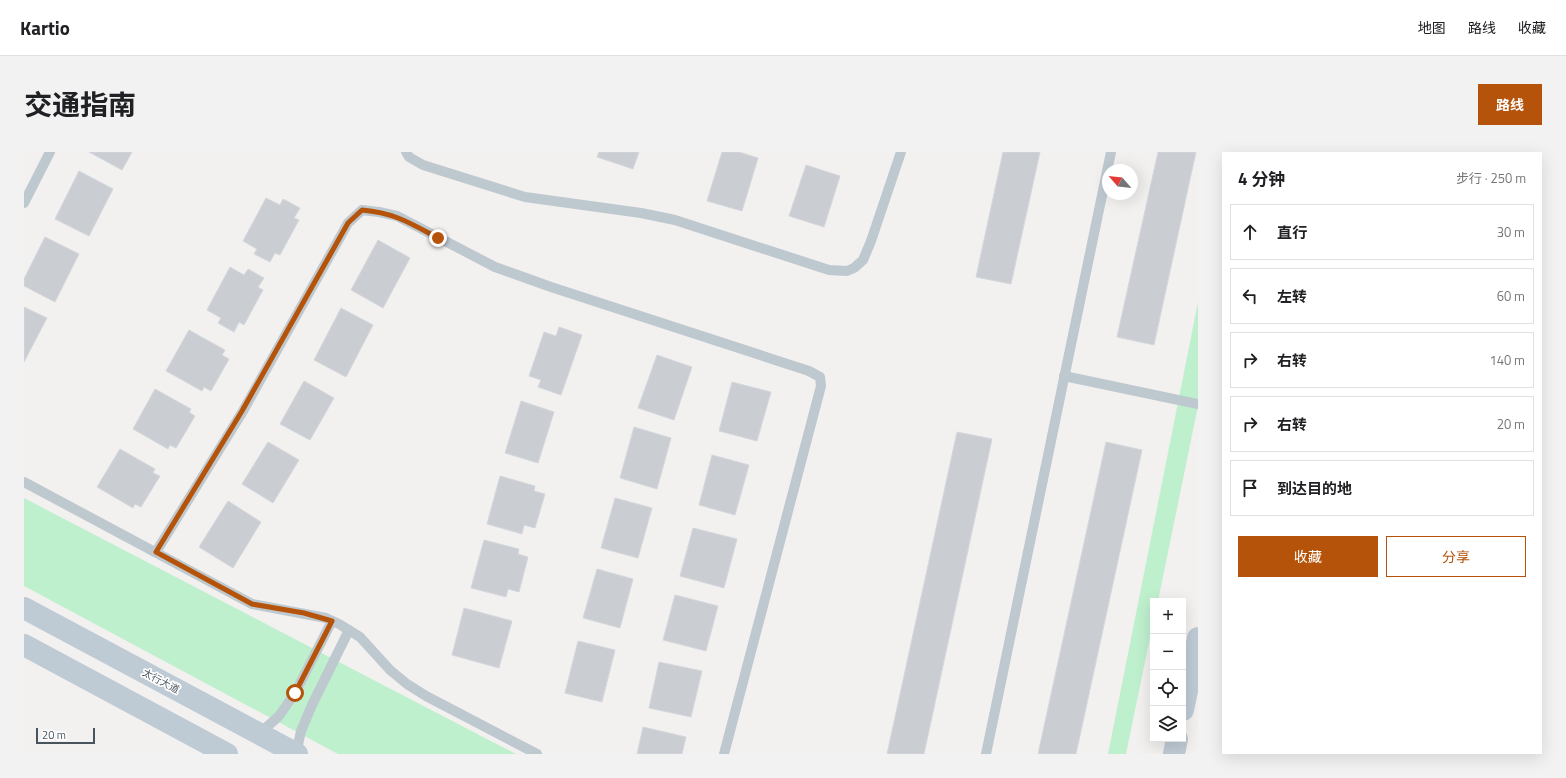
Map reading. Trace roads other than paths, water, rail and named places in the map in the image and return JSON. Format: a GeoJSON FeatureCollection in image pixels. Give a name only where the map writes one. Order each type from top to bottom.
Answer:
{"type":"FeatureCollection","features":[{"type":"Feature","properties":{"kind":"main road","name":"太行大道"},"geometry":{"type":"LineString","coordinates":[[24,608],[297,754]]}},
{"type":"Feature","properties":{"kind":"main road"},"geometry":{"type":"LineString","coordinates":[[1184,706],[1198,638]]}},
{"type":"Feature","properties":{"kind":"main road"},"geometry":{"type":"LineString","coordinates":[[24,645],[228,754]]}},
{"type":"Feature","properties":{"kind":"main road"},"geometry":{"type":"LineString","coordinates":[[1174,754],[1176,742]]}},
{"type":"Feature","properties":{"kind":"lane"},"geometry":{"type":"LineString","coordinates":[[24,203],[50,152]]}},
{"type":"Feature","properties":{"kind":"lane"},"geometry":{"type":"LineString","coordinates":[[406,152],[409,157],[423,165],[525,197],[641,213],[675,220],[829,270],[847,271],[854,268],[863,260],[871,241],[901,152]]}},
{"type":"Feature","properties":{"kind":"lane"},"geometry":{"type":"LineString","coordinates":[[986,754],[1111,152]]}},
{"type":"Feature","properties":{"kind":"lane"},"geometry":{"type":"LineString","coordinates":[[156,552],[242,411],[348,223],[362,210],[397,216],[495,266],[551,287],[809,371],[820,377],[821,386],[724,754]]}},
{"type":"Feature","properties":{"kind":"lane"},"geometry":{"type":"LineString","coordinates":[[1064,376],[1198,404]]}},
{"type":"Feature","properties":{"kind":"lane"},"geometry":{"type":"LineString","coordinates":[[24,482],[252,604],[304,613],[332,621],[349,630],[360,638],[390,670],[407,684],[426,696],[537,754]]}},
{"type":"Feature","properties":{"kind":"lane"},"geometry":{"type":"LineString","coordinates":[[259,734],[279,716],[295,693],[332,621]]}},
{"type":"Feature","properties":{"kind":"lane"},"geometry":{"type":"LineString","coordinates":[[297,754],[301,731],[312,704],[349,630]]}}]}
